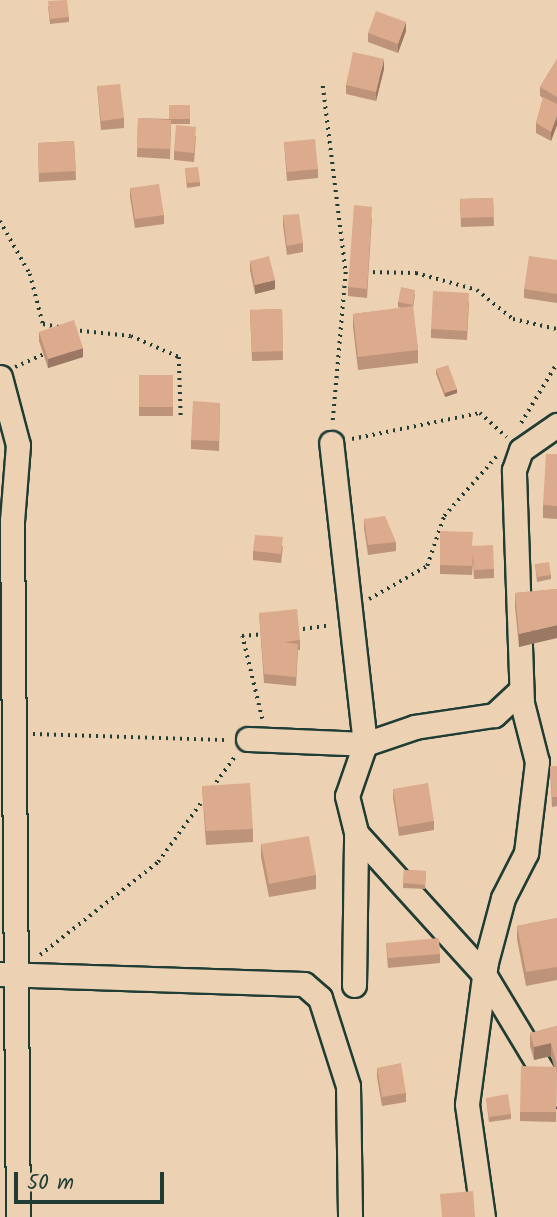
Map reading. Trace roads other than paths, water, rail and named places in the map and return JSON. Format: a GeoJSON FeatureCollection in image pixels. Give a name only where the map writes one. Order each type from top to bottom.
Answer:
{"type":"FeatureCollection","features":[{"type":"Feature","properties":{"kind":"street"},"geometry":{"type":"LineString","coordinates":[[0,375],[18,446],[12,521],[8,974],[18,1217]]}},
{"type":"Feature","properties":{"kind":"street"},"geometry":{"type":"LineString","coordinates":[[483,1217],[467,1104],[484,974],[503,898],[526,853],[537,762],[521,690],[514,565],[516,445],[557,425]]}},
{"type":"Feature","properties":{"kind":"street"},"geometry":{"type":"LineString","coordinates":[[331,443],[348,623],[365,744],[347,796],[356,833],[354,985]]}},
{"type":"Feature","properties":{"kind":"street"},"geometry":{"type":"LineString","coordinates":[[255,737],[365,744],[415,727],[494,715],[521,690]]}},
{"type":"Feature","properties":{"kind":"street"},"geometry":{"type":"LineString","coordinates":[[356,833],[484,974],[557,1095]]}},
{"type":"Feature","properties":{"kind":"street"},"geometry":{"type":"LineString","coordinates":[[8,974],[304,984],[320,998],[348,1086],[351,1217]]}}]}
